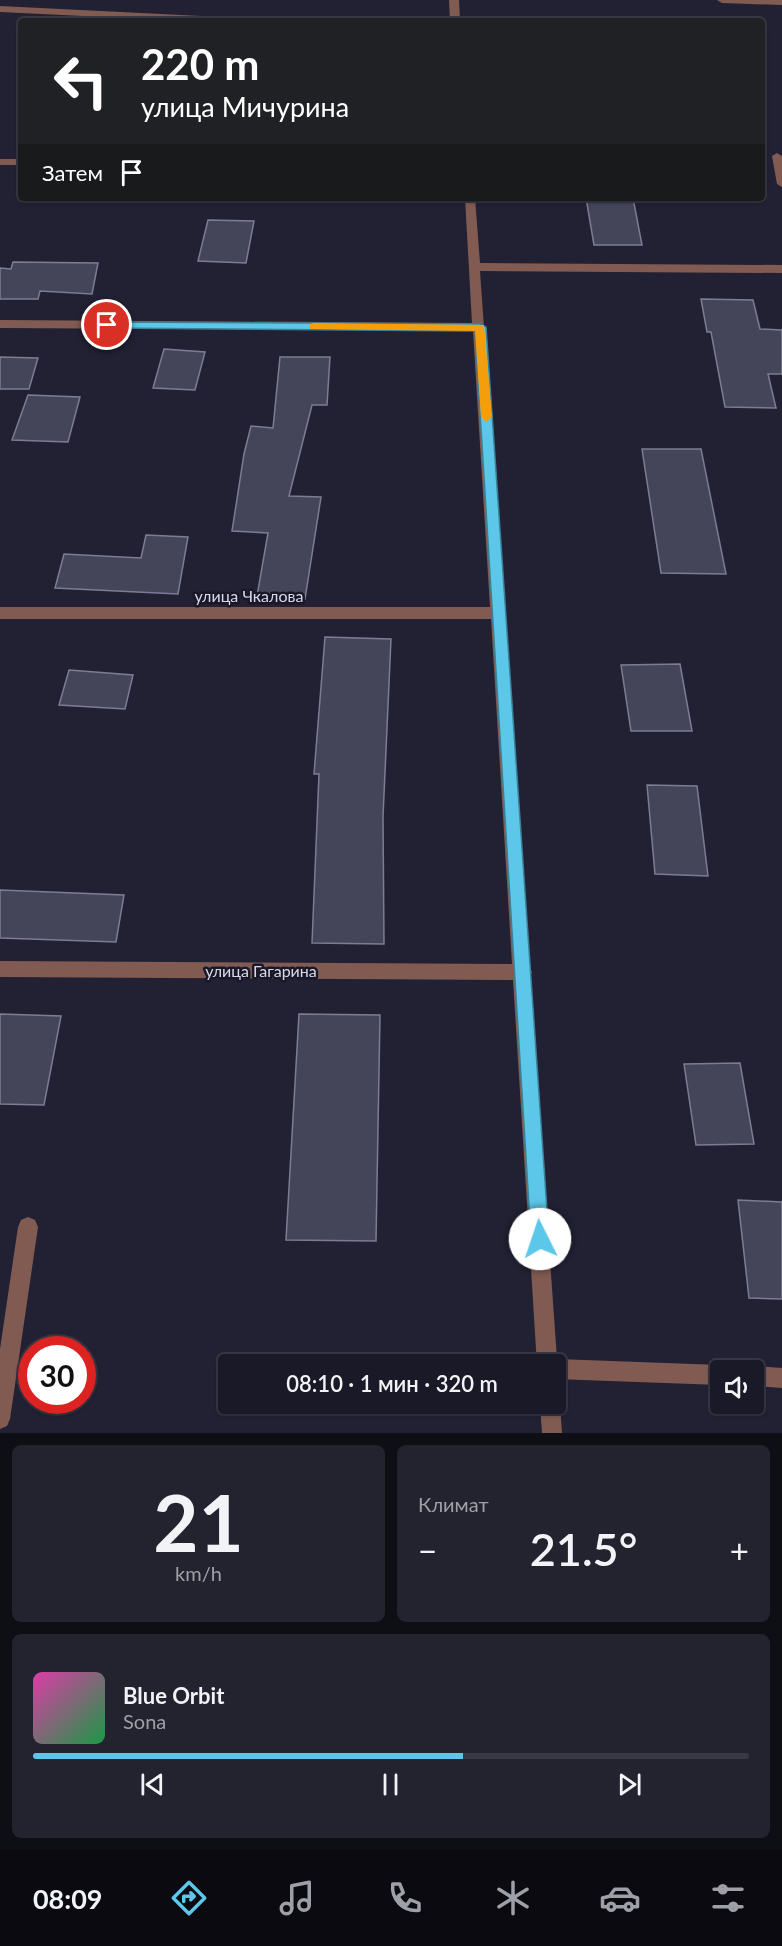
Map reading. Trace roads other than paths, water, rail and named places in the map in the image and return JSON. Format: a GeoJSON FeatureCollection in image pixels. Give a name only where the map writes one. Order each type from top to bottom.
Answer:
{"type":"FeatureCollection","features":[{"type":"Feature","properties":{"kind":"street"},"geometry":{"type":"LineString","coordinates":[[454,0],[456,18]]}},
{"type":"Feature","properties":{"kind":"street"},"geometry":{"type":"LineString","coordinates":[[722,0],[782,2]]}},
{"type":"Feature","properties":{"kind":"street"},"geometry":{"type":"LineString","coordinates":[[0,9],[181,18]]}},
{"type":"Feature","properties":{"kind":"street"},"geometry":{"type":"LineString","coordinates":[[777,156],[782,184]]}},
{"type":"Feature","properties":{"kind":"street"},"geometry":{"type":"LineString","coordinates":[[0,162],[18,162]]}},
{"type":"Feature","properties":{"kind":"street"},"geometry":{"type":"LineString","coordinates":[[470,201],[523,972],[546,1354]]}},
{"type":"Feature","properties":{"kind":"street"},"geometry":{"type":"LineString","coordinates":[[476,267],[782,269]]}},
{"type":"Feature","properties":{"kind":"street"},"geometry":{"type":"LineString","coordinates":[[0,324],[480,327]]}},
{"type":"Feature","properties":{"kind":"street","name":"улица Чкалова"},"geometry":{"type":"LineString","coordinates":[[0,613],[499,613]]}},
{"type":"Feature","properties":{"kind":"street","name":"улица Гагарина"},"geometry":{"type":"LineString","coordinates":[[0,969],[523,972]]}},
{"type":"Feature","properties":{"kind":"street"},"geometry":{"type":"LineString","coordinates":[[0,1419],[27,1227]]}},
{"type":"Feature","properties":{"kind":"street"},"geometry":{"type":"LineString","coordinates":[[566,1369],[710,1375]]}},
{"type":"Feature","properties":{"kind":"street"},"geometry":{"type":"LineString","coordinates":[[764,1377],[782,1378]]}},
{"type":"Feature","properties":{"kind":"street"},"geometry":{"type":"LineString","coordinates":[[551,1414],[552,1433]]}}]}
